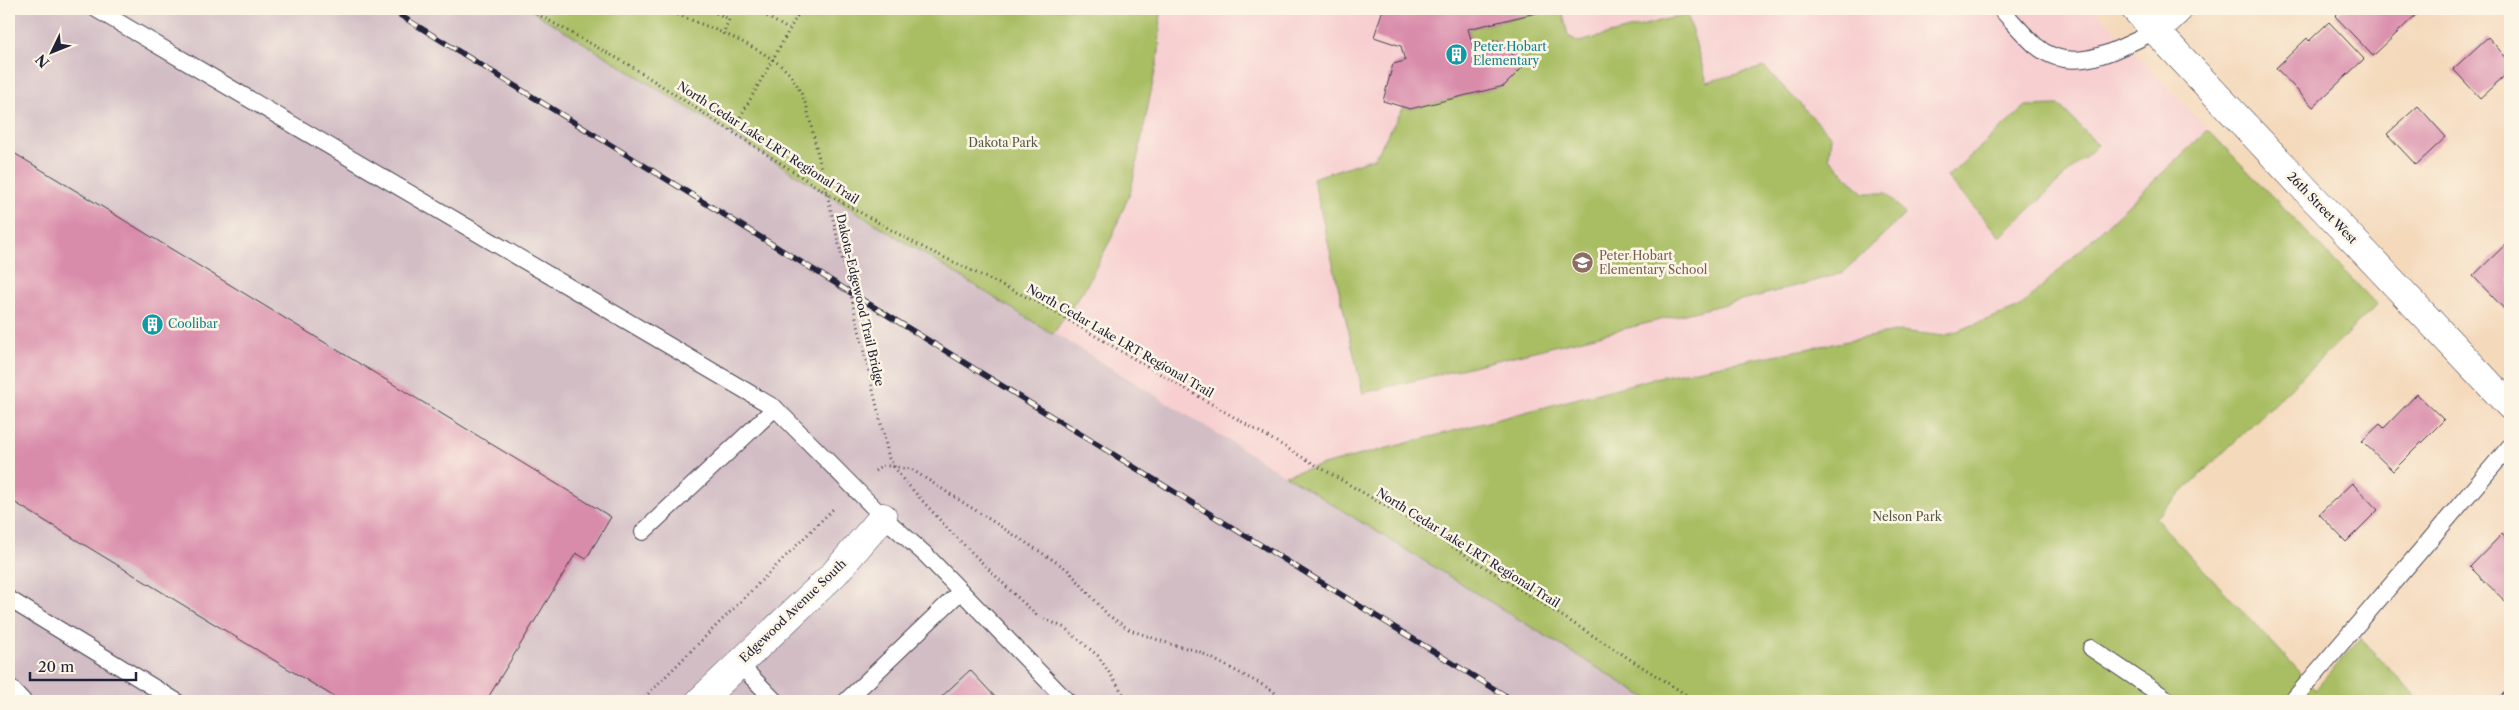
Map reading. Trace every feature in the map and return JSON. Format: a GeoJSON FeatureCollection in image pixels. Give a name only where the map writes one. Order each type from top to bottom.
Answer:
{"type":"FeatureCollection","features":[{"type":"Feature","properties":{"kind":"street","name":"26th Street West"},"geometry":{"type":"LineString","coordinates":[[2135,9],[2510,406]]}},
{"type":"Feature","properties":{"kind":"street"},"geometry":{"type":"LineString","coordinates":[[2156,31],[2179,9]]}},
{"type":"Feature","properties":{"kind":"street","name":"Edgewood Avenue South"},"geometry":{"type":"LineString","coordinates":[[700,701],[834,574],[883,518]]}},
{"type":"Feature","properties":{"kind":"lane"},"geometry":{"type":"LineString","coordinates":[[96,9],[775,408],[883,518],[926,555],[1067,701]]}},
{"type":"Feature","properties":{"kind":"lane"},"geometry":{"type":"LineString","coordinates":[[2001,9],[2036,46],[2053,56],[2071,61],[2088,60],[2156,31]]}},
{"type":"Feature","properties":{"kind":"lane"},"geometry":{"type":"LineString","coordinates":[[643,532],[775,408]]}},
{"type":"Feature","properties":{"kind":"lane"},"geometry":{"type":"LineString","coordinates":[[2292,701],[2510,446]]}},
{"type":"Feature","properties":{"kind":"lane"},"geometry":{"type":"LineString","coordinates":[[846,701],[961,591]]}},
{"type":"Feature","properties":{"kind":"lane"},"geometry":{"type":"LineString","coordinates":[[9,599],[176,701]]}},
{"type":"Feature","properties":{"kind":"lane"},"geometry":{"type":"LineString","coordinates":[[2091,648],[2170,701]]}},
{"type":"Feature","properties":{"kind":"lane"},"geometry":{"type":"LineString","coordinates":[[739,664],[775,701]]}},
{"type":"Feature","properties":{"kind":"lane"},"geometry":{"type":"LineString","coordinates":[[9,686],[23,701]]}},
{"type":"Feature","properties":{"kind":"path","name":"North Cedar Lake LRT Regional Trail"},"geometry":{"type":"LineString","coordinates":[[528,9],[631,66],[733,130],[831,196],[959,266],[1039,303],[1420,526],[1696,701]]}},
{"type":"Feature","properties":{"kind":"path","name":"Dakota-Edgewood Trail Bridge"},"geometry":{"type":"LineString","coordinates":[[664,9],[760,51],[791,76],[804,99],[889,458],[900,477],[1015,595],[1038,616],[1065,628],[1098,656],[1128,701]]}},
{"type":"Feature","properties":{"kind":"path"},"geometry":{"type":"LineString","coordinates":[[707,9],[729,19],[723,35]]}},
{"type":"Feature","properties":{"kind":"path"},"geometry":{"type":"LineString","coordinates":[[754,9],[788,29]]}},
{"type":"Feature","properties":{"kind":"path"},"geometry":{"type":"LineString","coordinates":[[733,130],[788,29],[801,9]]}},
{"type":"Feature","properties":{"kind":"path"},"geometry":{"type":"LineString","coordinates":[[641,701],[853,488],[882,465],[906,467],[921,475],[1067,569],[1108,615],[1130,630],[1170,644],[1198,651],[1272,690],[1283,701]]}},
{"type":"Feature","properties":{"kind":"shaded area"},"geometry":{"type":"Polygon","coordinates":[[[9,9],[529,9],[1651,701],[9,701],[9,9]]]}},
{"type":"Feature","properties":{"kind":"shaded area","name":"Peter Hobart Elementary School"},"geometry":{"type":"Polygon","coordinates":[[[1161,9],[2094,9],[2208,130],[2020,307],[1944,336],[1900,331],[1659,377],[1285,475],[1053,334],[1085,288],[1112,237],[1131,190],[1159,52],[1161,9]]]}},
{"type":"Feature","properties":{"kind":"green space","name":"Dakota Park"},"geometry":{"type":"Polygon","coordinates":[[[529,9],[1161,9],[1159,52],[1131,190],[1112,237],[1085,288],[1053,334],[529,9]]]}},
{"type":"Feature","properties":{"kind":"green space"},"geometry":{"type":"Polygon","coordinates":[[[1562,9],[1568,36],[1579,42],[1687,14],[1707,82],[1764,67],[1831,136],[1829,158],[1863,193],[1886,193],[1905,214],[1843,273],[1762,295],[1363,393],[1313,178],[1374,158],[1404,107],[1410,109],[1504,86],[1524,66],[1498,40],[1473,46],[1468,29],[1562,9]]]}},
{"type":"Feature","properties":{"kind":"green space"},"geometry":{"type":"Polygon","coordinates":[[[2059,105],[2098,145],[2000,237],[1947,177],[2026,106],[2059,105]]]}},
{"type":"Feature","properties":{"kind":"green space","name":"Nelson Park"},"geometry":{"type":"Polygon","coordinates":[[[2208,130],[2377,305],[2155,518],[2316,689],[2360,638],[2420,701],[1651,701],[1285,475],[1659,377],[1900,331],[1944,336],[2020,307],[2208,130]]]}},
{"type":"Feature","properties":{"kind":"building","name":"Peter Hobart Elementary"},"geometry":{"type":"Polygon","coordinates":[[[1383,9],[1553,9],[1468,29],[1473,46],[1498,40],[1524,66],[1504,86],[1410,109],[1383,101],[1393,64],[1405,61],[1401,46],[1374,37],[1383,9]]]}},
{"type":"Feature","properties":{"kind":"building"},"geometry":{"type":"Polygon","coordinates":[[[2342,9],[2422,9],[2373,56],[2335,16],[2342,9]]]}},
{"type":"Feature","properties":{"kind":"building"},"geometry":{"type":"Polygon","coordinates":[[[2329,22],[2364,59],[2313,107],[2276,68],[2307,38],[2309,41],[2329,22]]]}},
{"type":"Feature","properties":{"kind":"building"},"geometry":{"type":"Polygon","coordinates":[[[2488,37],[2510,62],[2510,71],[2480,98],[2453,69],[2488,37]]]}},
{"type":"Feature","properties":{"kind":"building"},"geometry":{"type":"Polygon","coordinates":[[[2418,106],[2446,137],[2416,165],[2387,134],[2418,106]]]}},
{"type":"Feature","properties":{"kind":"building","name":"Coolibar"},"geometry":{"type":"Polygon","coordinates":[[[9,150],[611,517],[586,559],[576,553],[486,701],[341,701],[9,499],[9,150]]]}},
{"type":"Feature","properties":{"kind":"building"},"geometry":{"type":"Polygon","coordinates":[[[2510,240],[2510,315],[2473,276],[2510,240]]]}},
{"type":"Feature","properties":{"kind":"building"},"geometry":{"type":"Polygon","coordinates":[[[2417,394],[2444,420],[2393,471],[2362,441],[2380,424],[2384,428],[2417,394]]]}},
{"type":"Feature","properties":{"kind":"building"},"geometry":{"type":"Polygon","coordinates":[[[2352,483],[2378,510],[2346,542],[2319,514],[2352,483]]]}},
{"type":"Feature","properties":{"kind":"building"},"geometry":{"type":"Polygon","coordinates":[[[2502,534],[2510,543],[2510,606],[2470,567],[2502,534]]]}},
{"type":"Feature","properties":{"kind":"building"},"geometry":{"type":"Polygon","coordinates":[[[970,670],[999,701],[937,701],[970,670]]]}},
{"type":"Feature","properties":{"kind":"building"},"geometry":{"type":"Polygon","coordinates":[[[2510,687],[2510,701],[2496,701],[2510,687]]]}},
{"type":"Feature","properties":{"kind":"railway"},"geometry":{"type":"LineString","coordinates":[[390,9],[1514,701]]}},
{"type":"Feature","properties":{"kind":"place","name":"Peter Hobart Elementary"},"geometry":{"type":"Point","coordinates":[1457,54]}},
{"type":"Feature","properties":{"kind":"place","name":"Peter Hobart Elementary School"},"geometry":{"type":"Point","coordinates":[1583,263]}},
{"type":"Feature","properties":{"kind":"place","name":"Coolibar"},"geometry":{"type":"Point","coordinates":[152,324]}}]}
